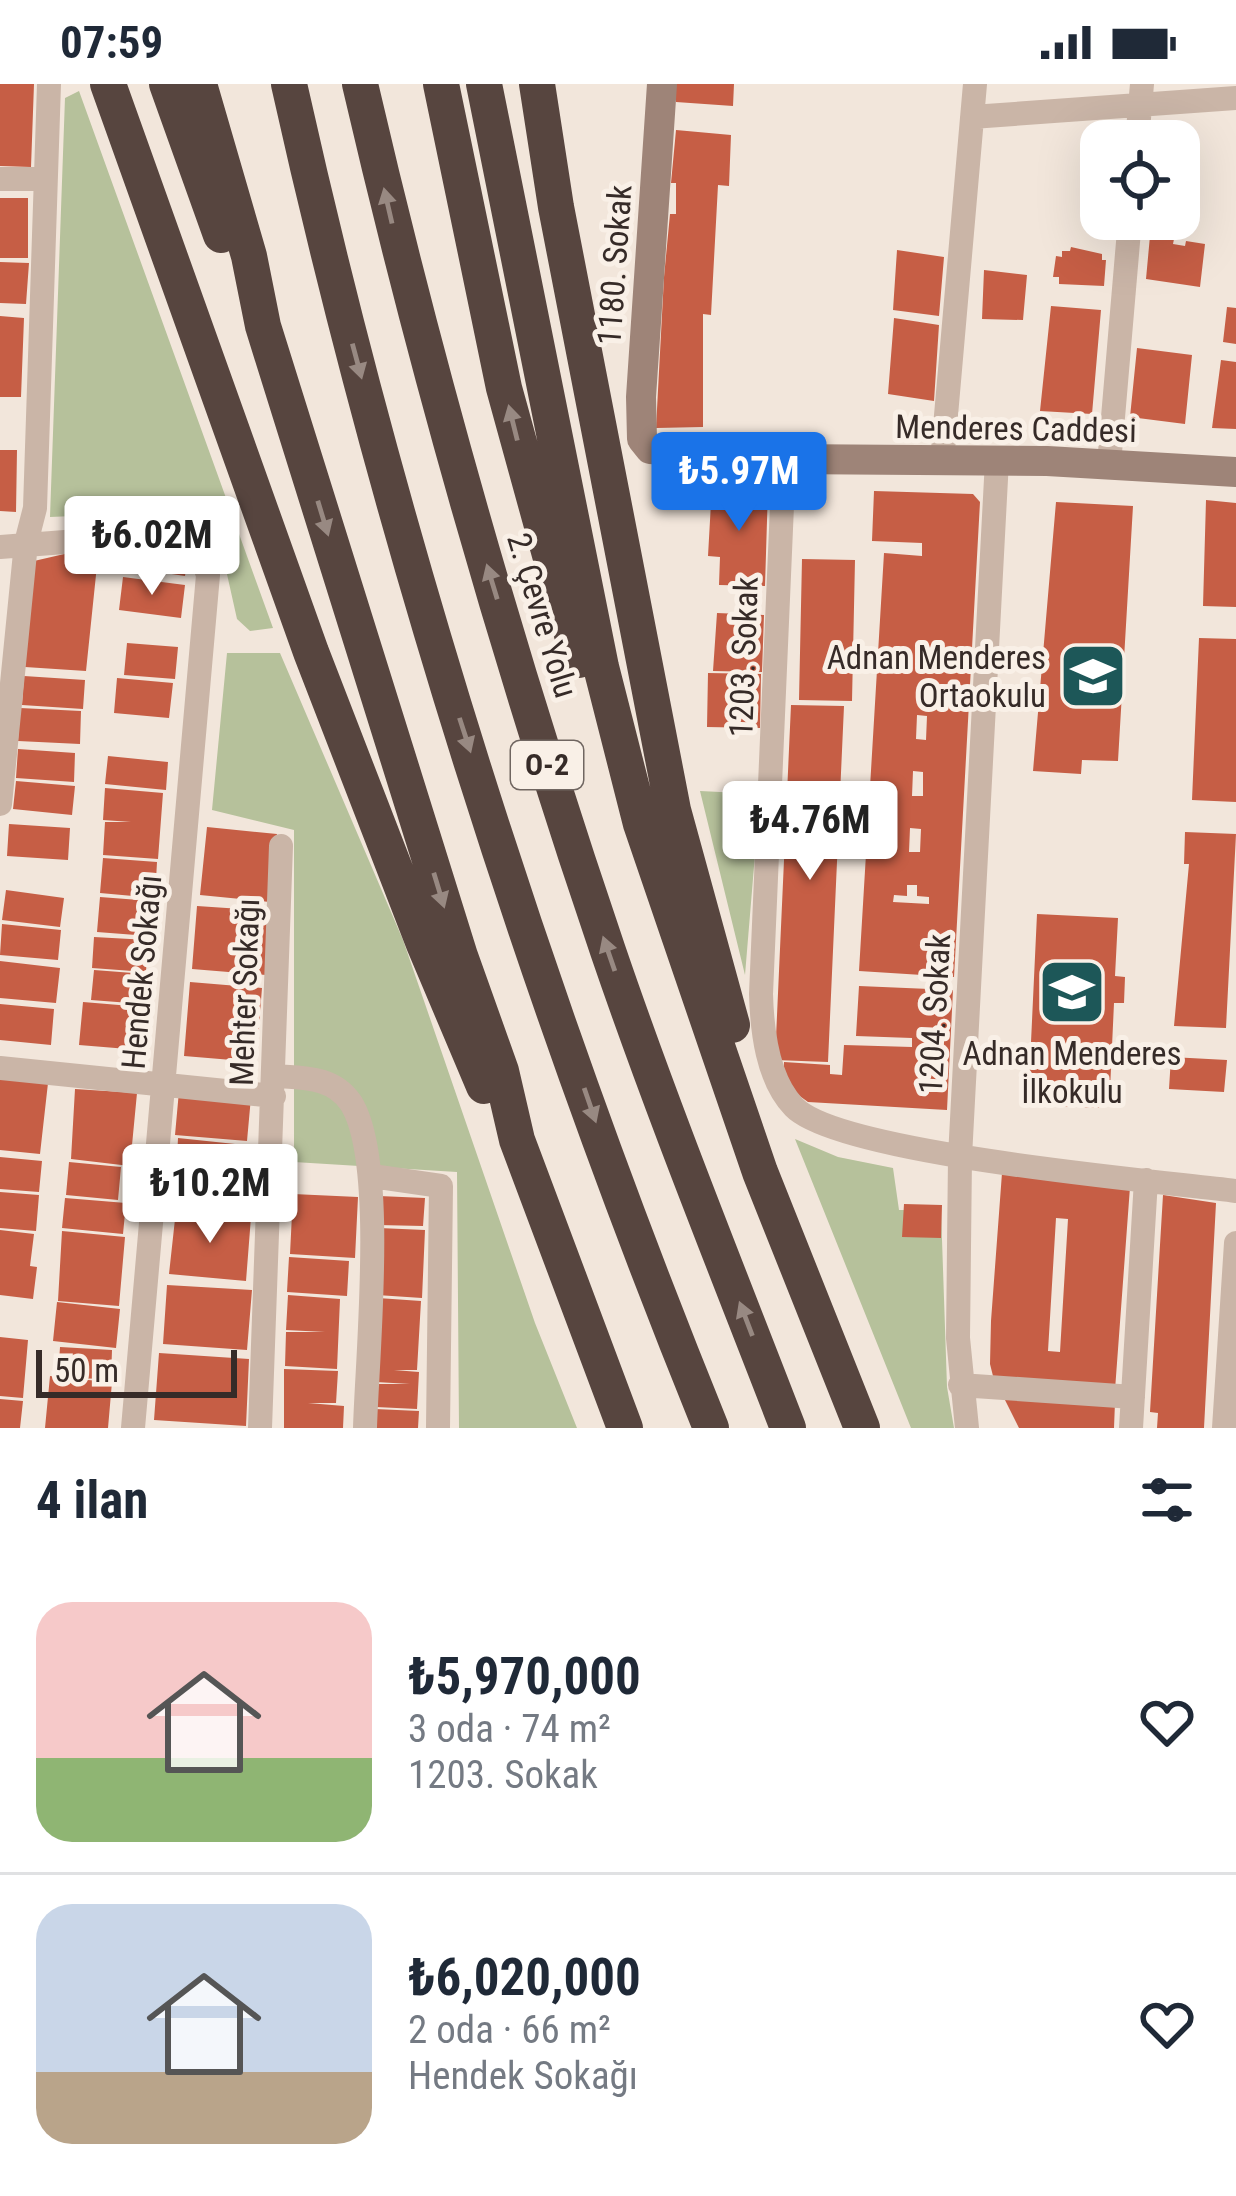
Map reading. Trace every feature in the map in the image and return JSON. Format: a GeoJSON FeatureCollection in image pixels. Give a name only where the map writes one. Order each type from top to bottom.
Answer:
{"type":"FeatureCollection","features":[{"type":"Feature","properties":{"kind":"highway"},"geometry":{"type":"LineString","coordinates":[[108,84],[261,516],[463,1041],[517,1140]]}},
{"type":"Feature","properties":{"kind":"highway"},"geometry":{"type":"LineString","coordinates":[[167,84],[233,268],[263,326]]}},
{"type":"Feature","properties":{"kind":"highway"},"geometry":{"type":"LineString","coordinates":[[199,84],[249,256],[263,326],[460,956],[501,1072],[517,1140],[625,1428]]}},
{"type":"Feature","properties":{"kind":"highway","name":"O-2"},"geometry":{"type":"LineString","coordinates":[[289,84],[371,414],[456,705],[607,1154],[711,1428]]}},
{"type":"Feature","properties":{"kind":"highway","name":"2. Çevre Yolu"},"geometry":{"type":"LineString","coordinates":[[360,84],[434,381],[546,762],[617,976],[788,1428]]}},
{"type":"Feature","properties":{"kind":"highway"},"geometry":{"type":"LineString","coordinates":[[441,84],[482,291],[533,502],[616,777],[862,1428]]}},
{"type":"Feature","properties":{"kind":"highway"},"geometry":{"type":"LineString","coordinates":[[484,84],[601,667],[662,895]]}},
{"type":"Feature","properties":{"kind":"highway"},"geometry":{"type":"LineString","coordinates":[[537,84],[673,810],[797,1266]]}},
{"type":"Feature","properties":{"kind":"street"},"geometry":{"type":"LineString","coordinates":[[0,804],[13,545],[35,508],[49,84]]}},
{"type":"Feature","properties":{"kind":"street","name":"1180. Sokak"},"geometry":{"type":"LineString","coordinates":[[650,448],[642,439],[641,398],[662,84]]}},
{"type":"Feature","properties":{"kind":"street"},"geometry":{"type":"LineString","coordinates":[[942,461],[975,84]]}},
{"type":"Feature","properties":{"kind":"street"},"geometry":{"type":"LineString","coordinates":[[973,117],[1141,95],[1236,98]]}},
{"type":"Feature","properties":{"kind":"street"},"geometry":{"type":"LineString","coordinates":[[0,179],[45,179]]}},
{"type":"Feature","properties":{"kind":"street"},"geometry":{"type":"LineString","coordinates":[[1109,464],[1128,240]]}},
{"type":"Feature","properties":{"kind":"street","name":"Menderes Caddesi"},"geometry":{"type":"LineString","coordinates":[[650,448],[784,459],[997,460],[1236,472]]}},
{"type":"Feature","properties":{"kind":"street","name":"1203. Sokak"},"geometry":{"type":"LineString","coordinates":[[784,459],[762,1032],[777,1080],[792,1106],[826,1127],[960,1157],[1236,1192]]}},
{"type":"Feature","properties":{"kind":"street","name":"1204. Sokak"},"geometry":{"type":"LineString","coordinates":[[967,1428],[961,1385],[960,1157],[997,460]]}},
{"type":"Feature","properties":{"kind":"street","name":"Hendek Sokağı"},"geometry":{"type":"LineString","coordinates":[[13,545],[180,533],[200,549],[208,574],[133,1428]]}},
{"type":"Feature","properties":{"kind":"street","name":"Mehter Sokağı"},"geometry":{"type":"LineString","coordinates":[[260,1428],[280,845]]}},
{"type":"Feature","properties":{"kind":"street"},"geometry":{"type":"LineString","coordinates":[[0,1068],[164,1087],[275,1086],[322,1080],[340,1091],[352,1105],[372,1176],[365,1428]]}},
{"type":"Feature","properties":{"kind":"street"},"geometry":{"type":"LineString","coordinates":[[372,1176],[441,1186],[438,1428]]}},
{"type":"Feature","properties":{"kind":"street"},"geometry":{"type":"LineString","coordinates":[[1131,1428],[1145,1180]]}},
{"type":"Feature","properties":{"kind":"street"},"geometry":{"type":"LineString","coordinates":[[1224,1428],[1236,1243]]}},
{"type":"Feature","properties":{"kind":"street"},"geometry":{"type":"LineString","coordinates":[[961,1385],[1133,1397]]}},
{"type":"Feature","properties":{"kind":"green space"},"geometry":{"type":"Polygon","coordinates":[[[79,91],[273,628],[250,631],[237,619],[216,525],[192,511],[50,517],[65,98],[79,91]]]}},
{"type":"Feature","properties":{"kind":"green space"},"geometry":{"type":"Polygon","coordinates":[[[227,653],[280,653],[403,940],[535,1323],[577,1428],[459,1428],[457,1172],[294,1162],[294,830],[212,810],[227,653]]]}},
{"type":"Feature","properties":{"kind":"green space"},"geometry":{"type":"Polygon","coordinates":[[[700,791],[760,794],[745,975],[700,791]]]}},
{"type":"Feature","properties":{"kind":"green space"},"geometry":{"type":"Polygon","coordinates":[[[795,1139],[838,1157],[893,1168],[899,1210],[941,1210],[947,1387],[954,1428],[911,1428],[795,1139]]]}},
{"type":"Feature","properties":{"kind":"building"},"geometry":{"type":"Polygon","coordinates":[[[0,84],[34,84],[31,167],[0,166],[0,84]]]}},
{"type":"Feature","properties":{"kind":"building"},"geometry":{"type":"Polygon","coordinates":[[[676,84],[734,84],[733,106],[676,102],[676,84]]]}},
{"type":"Feature","properties":{"kind":"building"},"geometry":{"type":"Polygon","coordinates":[[[676,130],[731,135],[729,186],[718,185],[711,315],[703,314],[703,427],[656,428],[664,277],[670,214],[676,214],[676,183],[671,183],[676,130]]]}},
{"type":"Feature","properties":{"kind":"building"},"geometry":{"type":"Polygon","coordinates":[[[0,198],[28,198],[28,258],[0,258],[0,198]]]}},
{"type":"Feature","properties":{"kind":"building"},"geometry":{"type":"Polygon","coordinates":[[[1150,240],[1205,244],[1200,287],[1146,279],[1150,240]]]}},
{"type":"Feature","properties":{"kind":"building"},"geometry":{"type":"Polygon","coordinates":[[[1071,247],[1102,254],[1106,260],[1104,286],[1059,284],[1059,277],[1053,277],[1056,256],[1062,257],[1062,251],[1071,247]]]}},
{"type":"Feature","properties":{"kind":"building"},"geometry":{"type":"Polygon","coordinates":[[[897,250],[944,257],[939,316],[893,310],[897,250]]]}},
{"type":"Feature","properties":{"kind":"building"},"geometry":{"type":"Polygon","coordinates":[[[0,262],[29,263],[26,304],[0,303],[0,262]]]}},
{"type":"Feature","properties":{"kind":"building"},"geometry":{"type":"Polygon","coordinates":[[[984,270],[1027,275],[1023,320],[982,319],[984,270]]]}},
{"type":"Feature","properties":{"kind":"building"},"geometry":{"type":"Polygon","coordinates":[[[1051,306],[1101,310],[1092,414],[1040,411],[1051,306]]]}},
{"type":"Feature","properties":{"kind":"building"},"geometry":{"type":"Polygon","coordinates":[[[1227,307],[1236,308],[1236,344],[1223,342],[1227,307]]]}},
{"type":"Feature","properties":{"kind":"building"},"geometry":{"type":"Polygon","coordinates":[[[0,316],[24,318],[21,397],[0,397],[0,316]]]}},
{"type":"Feature","properties":{"kind":"building"},"geometry":{"type":"Polygon","coordinates":[[[894,318],[939,325],[934,401],[888,394],[894,318]]]}},
{"type":"Feature","properties":{"kind":"building"},"geometry":{"type":"Polygon","coordinates":[[[1137,348],[1192,355],[1185,424],[1130,417],[1137,348]]]}},
{"type":"Feature","properties":{"kind":"building"},"geometry":{"type":"Polygon","coordinates":[[[1221,360],[1236,362],[1236,429],[1212,428],[1221,360]]]}},
{"type":"Feature","properties":{"kind":"building"},"geometry":{"type":"Polygon","coordinates":[[[0,450],[17,450],[16,512],[0,511],[0,450]]]}},
{"type":"Feature","properties":{"kind":"building"},"geometry":{"type":"Polygon","coordinates":[[[712,485],[768,488],[765,586],[719,585],[720,557],[708,556],[712,485]]]}},
{"type":"Feature","properties":{"kind":"building"},"geometry":{"type":"Polygon","coordinates":[[[874,491],[973,494],[980,502],[954,977],[859,971],[884,553],[922,556],[922,543],[872,541],[874,491]],[[917,715],[916,739],[926,740],[927,716],[917,715]],[[913,771],[912,796],[923,796],[923,772],[913,771]],[[910,828],[909,852],[920,852],[921,829],[910,828]],[[907,885],[907,896],[894,895],[893,902],[929,904],[929,897],[917,896],[917,885],[907,885]]]}},
{"type":"Feature","properties":{"kind":"building"},"geometry":{"type":"Polygon","coordinates":[[[1206,500],[1236,503],[1236,607],[1203,606],[1206,500]]]}},
{"type":"Feature","properties":{"kind":"building"},"geometry":{"type":"Polygon","coordinates":[[[1056,502],[1133,506],[1118,761],[1082,760],[1081,774],[1033,771],[1056,502]]]}},
{"type":"Feature","properties":{"kind":"building"},"geometry":{"type":"Polygon","coordinates":[[[127,544],[165,549],[161,574],[125,569],[127,544]]]}},
{"type":"Feature","properties":{"kind":"building"},"geometry":{"type":"Polygon","coordinates":[[[99,546],[86,671],[25,667],[34,561],[99,546]]]}},
{"type":"Feature","properties":{"kind":"building"},"geometry":{"type":"Polygon","coordinates":[[[168,551],[188,553],[185,576],[165,573],[168,551]]]}},
{"type":"Feature","properties":{"kind":"building"},"geometry":{"type":"Polygon","coordinates":[[[802,559],[855,560],[852,701],[799,700],[802,559]]]}},
{"type":"Feature","properties":{"kind":"building"},"geometry":{"type":"Polygon","coordinates":[[[123,577],[185,585],[181,618],[119,610],[123,577]]]}},
{"type":"Feature","properties":{"kind":"building"},"geometry":{"type":"Polygon","coordinates":[[[717,613],[764,615],[762,672],[713,671],[717,613]]]}},
{"type":"Feature","properties":{"kind":"building"},"geometry":{"type":"Polygon","coordinates":[[[1199,638],[1236,639],[1236,802],[1192,800],[1199,638]]]}},
{"type":"Feature","properties":{"kind":"building"},"geometry":{"type":"Polygon","coordinates":[[[127,643],[178,647],[175,679],[124,675],[127,643]]]}},
{"type":"Feature","properties":{"kind":"building"},"geometry":{"type":"Polygon","coordinates":[[[708,673],[761,674],[760,728],[707,727],[708,673]]]}},
{"type":"Feature","properties":{"kind":"building"},"geometry":{"type":"Polygon","coordinates":[[[24,676],[85,680],[83,709],[22,705],[24,676]]]}},
{"type":"Feature","properties":{"kind":"building"},"geometry":{"type":"Polygon","coordinates":[[[117,678],[173,683],[169,718],[114,713],[117,678]]]}},
{"type":"Feature","properties":{"kind":"building"},"geometry":{"type":"Polygon","coordinates":[[[791,705],[844,706],[828,1062],[775,1060],[791,705]]]}},
{"type":"Feature","properties":{"kind":"building"},"geometry":{"type":"Polygon","coordinates":[[[20,708],[81,711],[80,744],[18,741],[20,708]]]}},
{"type":"Feature","properties":{"kind":"building"},"geometry":{"type":"Polygon","coordinates":[[[18,749],[75,753],[74,782],[16,778],[18,749]]]}},
{"type":"Feature","properties":{"kind":"building"},"geometry":{"type":"Polygon","coordinates":[[[108,756],[168,762],[166,790],[105,784],[108,756]]]}},
{"type":"Feature","properties":{"kind":"building"},"geometry":{"type":"Polygon","coordinates":[[[16,781],[75,786],[72,815],[13,809],[16,781]]]}},
{"type":"Feature","properties":{"kind":"building"},"geometry":{"type":"Polygon","coordinates":[[[105,788],[163,793],[158,859],[103,855],[105,822],[131,822],[103,820],[105,788]]]}},
{"type":"Feature","properties":{"kind":"building"},"geometry":{"type":"Polygon","coordinates":[[[9,824],[70,828],[68,860],[7,856],[9,824]]]}},
{"type":"Feature","properties":{"kind":"building"},"geometry":{"type":"Polygon","coordinates":[[[207,827],[277,834],[270,902],[200,895],[207,827]]]}},
{"type":"Feature","properties":{"kind":"building"},"geometry":{"type":"Polygon","coordinates":[[[1185,832],[1236,834],[1226,1028],[1174,1026],[1189,864],[1184,864],[1185,832]]]}},
{"type":"Feature","properties":{"kind":"building"},"geometry":{"type":"Polygon","coordinates":[[[103,858],[157,862],[155,898],[100,893],[103,858]]]}},
{"type":"Feature","properties":{"kind":"building"},"geometry":{"type":"Polygon","coordinates":[[[6,890],[64,898],[60,927],[2,920],[6,890]]]}},
{"type":"Feature","properties":{"kind":"building"},"geometry":{"type":"Polygon","coordinates":[[[100,897],[152,901],[149,936],[97,932],[100,897]]]}},
{"type":"Feature","properties":{"kind":"building"},"geometry":{"type":"Polygon","coordinates":[[[197,906],[271,911],[266,975],[192,969],[197,906]]]}},
{"type":"Feature","properties":{"kind":"building"},"geometry":{"type":"Polygon","coordinates":[[[1037,914],[1118,918],[1115,976],[1125,977],[1124,1003],[1114,1003],[1110,1090],[1100,1090],[1099,1108],[1037,1105],[1038,1085],[1029,1085],[1037,914]]]}},
{"type":"Feature","properties":{"kind":"building"},"geometry":{"type":"Polygon","coordinates":[[[2,924],[61,930],[58,960],[0,955],[2,924]]]}},
{"type":"Feature","properties":{"kind":"building"},"geometry":{"type":"Polygon","coordinates":[[[94,937],[148,940],[146,972],[92,968],[94,937]]]}},
{"type":"Feature","properties":{"kind":"building"},"geometry":{"type":"Polygon","coordinates":[[[0,961],[60,968],[56,1003],[0,998],[0,961]]]}},
{"type":"Feature","properties":{"kind":"building"},"geometry":{"type":"Polygon","coordinates":[[[94,970],[146,974],[143,1004],[91,1000],[94,970]]]}},
{"type":"Feature","properties":{"kind":"building"},"geometry":{"type":"Polygon","coordinates":[[[190,982],[262,988],[256,1062],[184,1056],[190,982]]]}},
{"type":"Feature","properties":{"kind":"building"},"geometry":{"type":"Polygon","coordinates":[[[859,986],[953,990],[947,1110],[808,1102],[783,1084],[784,1062],[830,1065],[830,1074],[842,1075],[844,1045],[912,1047],[912,1038],[856,1036],[859,986]]]}},
{"type":"Feature","properties":{"kind":"building"},"geometry":{"type":"Polygon","coordinates":[[[83,1002],[143,1007],[140,1050],[79,1045],[83,1002]]]}},
{"type":"Feature","properties":{"kind":"building"},"geometry":{"type":"Polygon","coordinates":[[[0,1004],[54,1009],[51,1045],[0,1040],[0,1004]]]}},
{"type":"Feature","properties":{"kind":"building"},"geometry":{"type":"Polygon","coordinates":[[[1171,1057],[1227,1060],[1224,1092],[1169,1089],[1171,1057]]]}},
{"type":"Feature","properties":{"kind":"building"},"geometry":{"type":"Polygon","coordinates":[[[0,1079],[48,1083],[40,1154],[0,1150],[0,1079]]]}},
{"type":"Feature","properties":{"kind":"building"},"geometry":{"type":"Polygon","coordinates":[[[75,1089],[137,1093],[130,1166],[71,1159],[75,1089]]]}},
{"type":"Feature","properties":{"kind":"building"},"geometry":{"type":"Polygon","coordinates":[[[179,1091],[251,1097],[247,1141],[175,1135],[179,1091]]]}},
{"type":"Feature","properties":{"kind":"building"},"geometry":{"type":"Polygon","coordinates":[[[178,1138],[254,1146],[252,1207],[175,1202],[178,1138]]]}},
{"type":"Feature","properties":{"kind":"building"},"geometry":{"type":"Polygon","coordinates":[[[0,1157],[42,1161],[39,1192],[0,1189],[0,1157]]]}},
{"type":"Feature","properties":{"kind":"building"},"geometry":{"type":"Polygon","coordinates":[[[69,1162],[121,1167],[118,1200],[66,1195],[69,1162]]]}},
{"type":"Feature","properties":{"kind":"building"},"geometry":{"type":"Polygon","coordinates":[[[1002,1173],[1130,1187],[1115,1390],[994,1380],[991,1321],[1002,1173]],[[1056,1218],[1048,1351],[1060,1352],[1068,1219],[1056,1218]]]}},
{"type":"Feature","properties":{"kind":"building"},"geometry":{"type":"Polygon","coordinates":[[[0,1192],[39,1195],[36,1231],[0,1228],[0,1192]]]}},
{"type":"Feature","properties":{"kind":"building"},"geometry":{"type":"Polygon","coordinates":[[[293,1194],[358,1197],[355,1258],[290,1254],[293,1194]]]}},
{"type":"Feature","properties":{"kind":"building"},"geometry":{"type":"Polygon","coordinates":[[[1163,1195],[1216,1203],[1204,1428],[1157,1428],[1158,1413],[1150,1412],[1163,1195]]]}},
{"type":"Feature","properties":{"kind":"building"},"geometry":{"type":"Polygon","coordinates":[[[379,1196],[425,1198],[423,1226],[378,1225],[379,1196]]]}},
{"type":"Feature","properties":{"kind":"building"},"geometry":{"type":"Polygon","coordinates":[[[65,1198],[126,1203],[123,1234],[62,1228],[65,1198]]]}},
{"type":"Feature","properties":{"kind":"building"},"geometry":{"type":"Polygon","coordinates":[[[904,1204],[942,1205],[941,1238],[902,1237],[904,1204]]]}},
{"type":"Feature","properties":{"kind":"building"},"geometry":{"type":"Polygon","coordinates":[[[176,1210],[251,1217],[246,1281],[169,1274],[176,1210]]]}},
{"type":"Feature","properties":{"kind":"building"},"geometry":{"type":"Polygon","coordinates":[[[379,1228],[425,1230],[422,1298],[377,1295],[379,1228]]]}},
{"type":"Feature","properties":{"kind":"building"},"geometry":{"type":"Polygon","coordinates":[[[0,1230],[34,1234],[33,1299],[0,1295],[0,1230]]]}},
{"type":"Feature","properties":{"kind":"building"},"geometry":{"type":"Polygon","coordinates":[[[62,1231],[125,1237],[119,1306],[58,1301],[62,1231]]]}},
{"type":"Feature","properties":{"kind":"building"},"geometry":{"type":"Polygon","coordinates":[[[289,1257],[349,1261],[347,1296],[287,1292],[289,1257]]]}},
{"type":"Feature","properties":{"kind":"building"},"geometry":{"type":"Polygon","coordinates":[[[167,1285],[252,1290],[247,1350],[163,1344],[167,1285]]]}},
{"type":"Feature","properties":{"kind":"building"},"geometry":{"type":"Polygon","coordinates":[[[288,1295],[340,1299],[337,1369],[285,1366],[286,1332],[325,1332],[286,1330],[288,1295]]]}},
{"type":"Feature","properties":{"kind":"building"},"geometry":{"type":"Polygon","coordinates":[[[378,1298],[421,1301],[417,1370],[394,1370],[419,1372],[417,1409],[376,1407],[377,1384],[410,1384],[376,1382],[378,1298]]]}},
{"type":"Feature","properties":{"kind":"building"},"geometry":{"type":"Polygon","coordinates":[[[57,1302],[120,1309],[116,1348],[53,1341],[57,1302]]]}},
{"type":"Feature","properties":{"kind":"building"},"geometry":{"type":"Polygon","coordinates":[[[0,1337],[28,1340],[23,1398],[0,1396],[0,1337]]]}},
{"type":"Feature","properties":{"kind":"building"},"geometry":{"type":"Polygon","coordinates":[[[60,1347],[112,1350],[111,1379],[64,1378],[112,1382],[108,1428],[45,1428],[50,1376],[58,1377],[60,1347]]]}},
{"type":"Feature","properties":{"kind":"building"},"geometry":{"type":"Polygon","coordinates":[[[159,1353],[249,1359],[246,1426],[154,1420],[159,1353]]]}},
{"type":"Feature","properties":{"kind":"building"},"geometry":{"type":"Polygon","coordinates":[[[284,1369],[338,1371],[336,1403],[308,1403],[344,1406],[343,1428],[284,1428],[284,1369]]]}},
{"type":"Feature","properties":{"kind":"building"},"geometry":{"type":"Polygon","coordinates":[[[1001,1392],[1115,1402],[1114,1428],[1019,1428],[1001,1392]]]}},
{"type":"Feature","properties":{"kind":"building"},"geometry":{"type":"Polygon","coordinates":[[[0,1399],[23,1401],[20,1428],[0,1428],[0,1399]]]}},
{"type":"Feature","properties":{"kind":"building"},"geometry":{"type":"Polygon","coordinates":[[[375,1409],[419,1411],[418,1428],[374,1428],[375,1409]]]}},
{"type":"Feature","properties":{"kind":"place","name":"Adnan Menderes Ortaokulu"},"geometry":{"type":"Point","coordinates":[1093,676]}},
{"type":"Feature","properties":{"kind":"place","name":"Adnan Menderes İlkokulu"},"geometry":{"type":"Point","coordinates":[1072,992]}}]}
